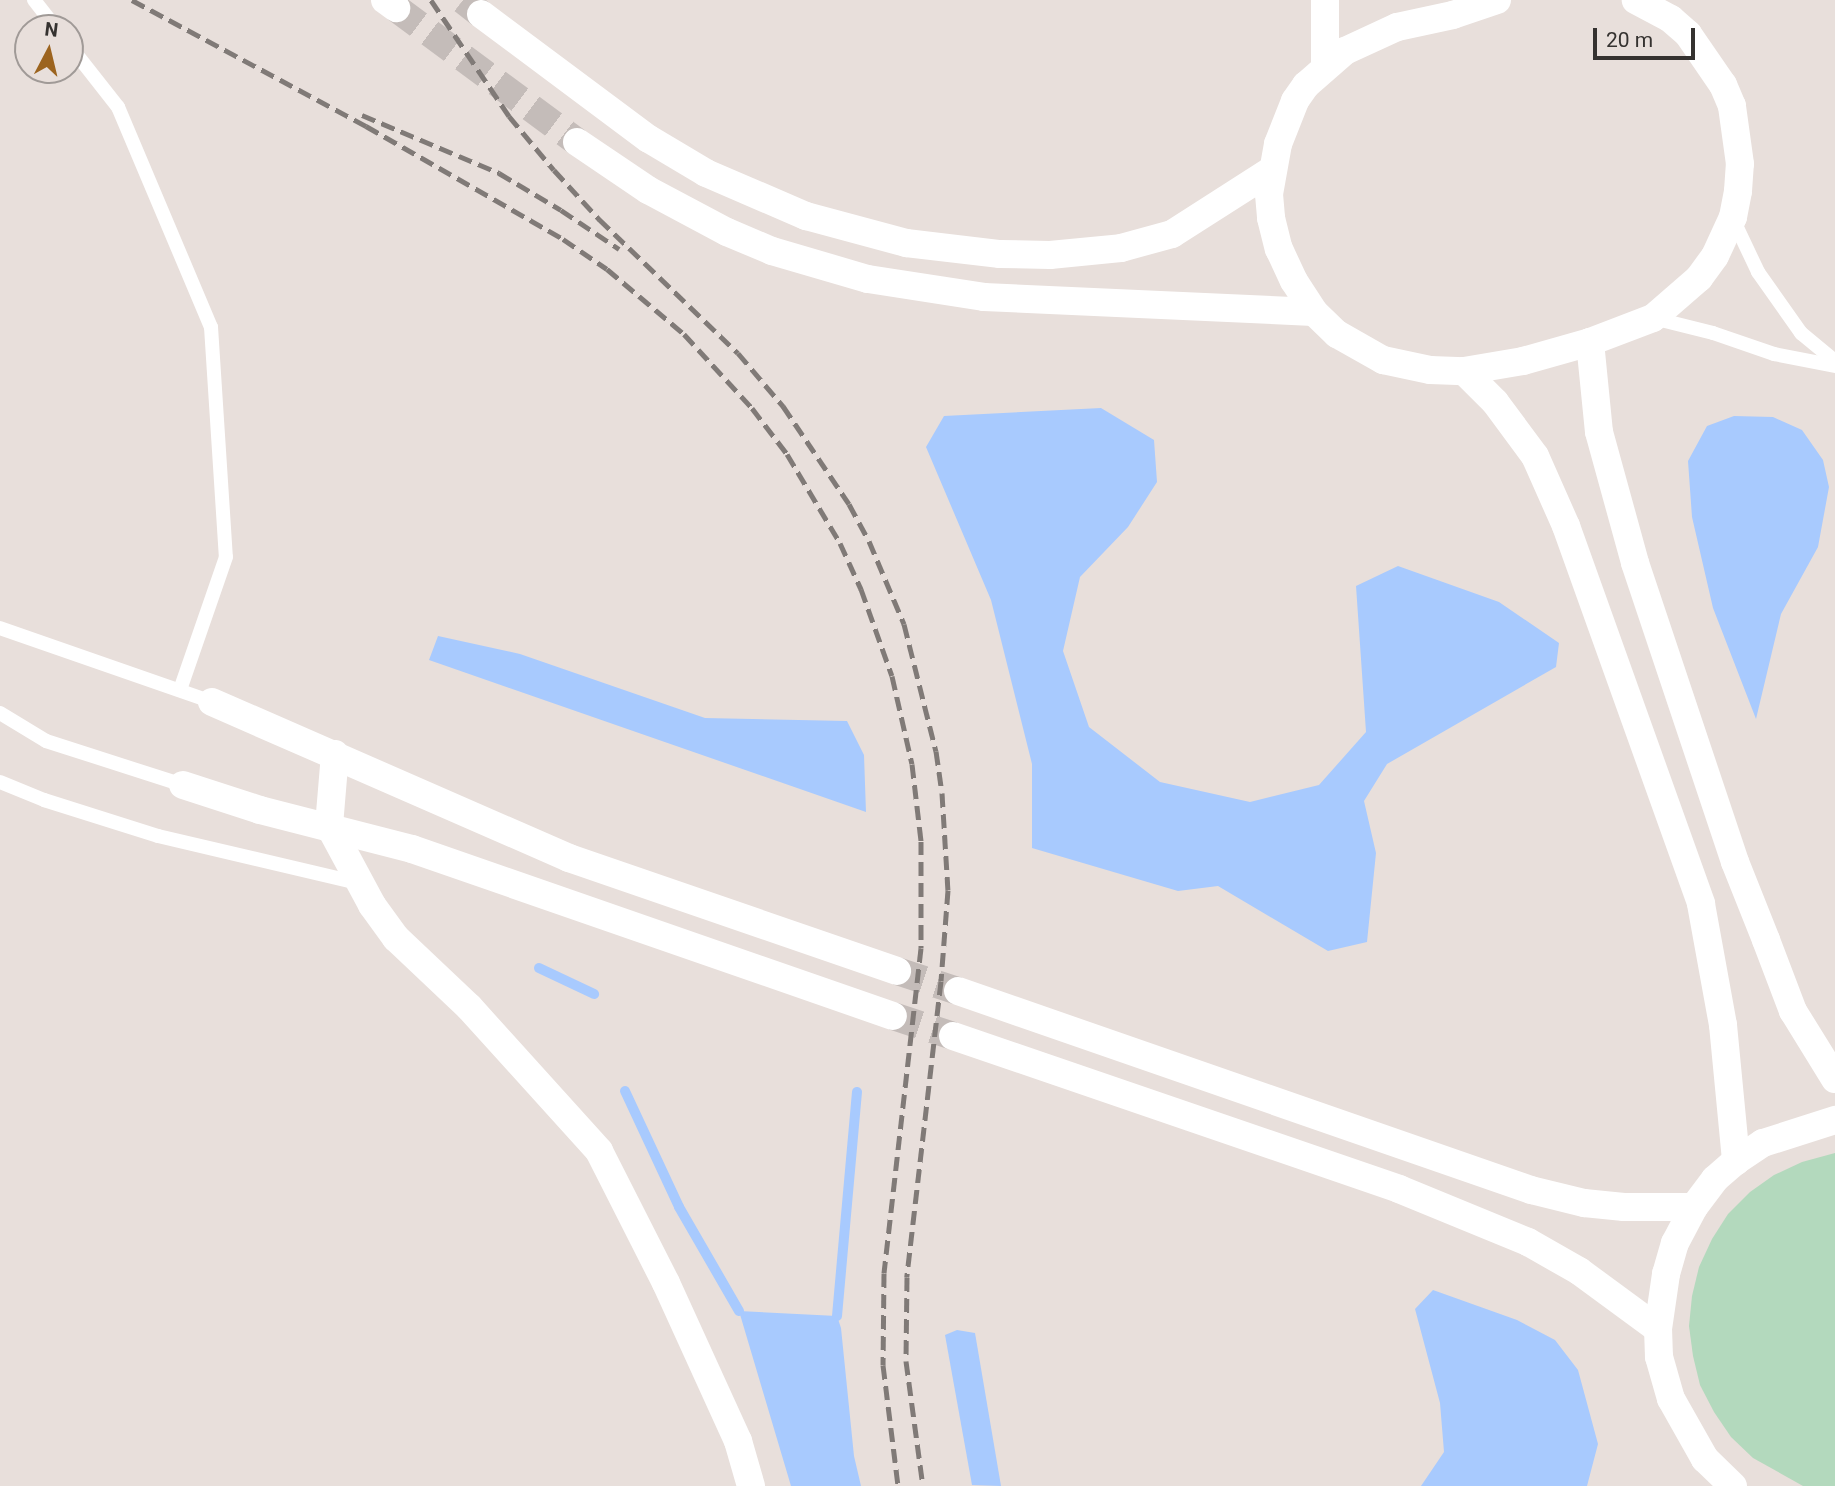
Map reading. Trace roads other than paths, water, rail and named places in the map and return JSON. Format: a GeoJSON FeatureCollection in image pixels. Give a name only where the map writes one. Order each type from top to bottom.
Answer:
{"type":"FeatureCollection","features":[{"type":"Feature","properties":{"kind":"street"},"geometry":{"type":"LineString","coordinates":[[1325,0],[1325,66]]}},
{"type":"Feature","properties":{"kind":"street"},"geometry":{"type":"LineString","coordinates":[[1497,0],[1447,8],[1369,37],[1325,66],[1295,102],[1272,170],[1271,218],[1279,249],[1294,281],[1314,312],[1338,334],[1383,359],[1430,370],[1464,371],[1523,361],[1590,342],[1653,318],[1699,278],[1715,256],[1732,218],[1740,164],[1732,106],[1723,85],[1688,34],[1653,7],[1636,0]]}},
{"type":"Feature","properties":{"kind":"street"},"geometry":{"type":"LineString","coordinates":[[1678,0],[1688,34]]}},
{"type":"Feature","properties":{"kind":"street"},"geometry":{"type":"LineString","coordinates":[[481,13],[649,139],[706,173],[806,216],[906,243],[1000,254],[1050,255],[1121,248],[1146,243],[1182,228],[1272,170]]}},
{"type":"Feature","properties":{"kind":"street"},"geometry":{"type":"LineString","coordinates":[[577,142],[648,190],[727,232],[772,251],[868,279],[984,297],[1314,312]]}},
{"type":"Feature","properties":{"kind":"street"},"geometry":{"type":"LineString","coordinates":[[1590,342],[1599,432],[1634,564],[1735,862],[1793,1011],[1835,1079]]}},
{"type":"Feature","properties":{"kind":"street"},"geometry":{"type":"LineString","coordinates":[[1464,371],[1495,402],[1535,456],[1566,526],[1702,904],[1723,1025],[1736,1160]]}},
{"type":"Feature","properties":{"kind":"street"},"geometry":{"type":"LineString","coordinates":[[212,702],[569,858],[897,971]]}},
{"type":"Feature","properties":{"kind":"street"},"geometry":{"type":"LineString","coordinates":[[335,754],[329,825],[361,884],[396,938],[469,1007],[599,1151],[666,1283],[732,1428],[751,1486]]}},
{"type":"Feature","properties":{"kind":"street"},"geometry":{"type":"LineString","coordinates":[[183,785],[260,810],[329,825],[412,849],[893,1016]]}},
{"type":"Feature","properties":{"kind":"street"},"geometry":{"type":"LineString","coordinates":[[958,991],[1531,1190],[1584,1203],[1611,1206],[1694,1207]]}},
{"type":"Feature","properties":{"kind":"street"},"geometry":{"type":"LineString","coordinates":[[953,1036],[1399,1189],[1502,1232],[1579,1271],[1658,1328]]}},
{"type":"Feature","properties":{"kind":"street"},"geometry":{"type":"LineString","coordinates":[[1733,1486],[1703,1472],[1671,1399],[1659,1357],[1658,1328],[1666,1274],[1675,1243],[1694,1207],[1715,1179],[1736,1160],[1763,1143],[1835,1120]]}},
{"type":"Feature","properties":{"kind":"lane"},"geometry":{"type":"LineString","coordinates":[[34,0],[45,14]]}},
{"type":"Feature","properties":{"kind":"lane"},"geometry":{"type":"LineString","coordinates":[[84,64],[118,107],[211,327],[226,557],[180,690]]}},
{"type":"Feature","properties":{"kind":"lane"},"geometry":{"type":"LineString","coordinates":[[1732,218],[1758,272],[1801,333],[1835,361]]}},
{"type":"Feature","properties":{"kind":"lane"},"geometry":{"type":"LineString","coordinates":[[1653,318],[1713,333],[1774,354],[1835,366]]}},
{"type":"Feature","properties":{"kind":"lane"},"geometry":{"type":"LineString","coordinates":[[0,628],[212,702]]}},
{"type":"Feature","properties":{"kind":"lane"},"geometry":{"type":"LineString","coordinates":[[0,713],[46,741],[183,785]]}},
{"type":"Feature","properties":{"kind":"lane"},"geometry":{"type":"LineString","coordinates":[[0,782],[44,800],[158,836],[361,884]]}},
{"type":"Feature","properties":{"kind":"water"},"geometry":{"type":"Polygon","coordinates":[[[1101,408],[1154,440],[1157,482],[1128,527],[1080,577],[1063,651],[1089,727],[1160,782],[1250,802],[1319,785],[1366,732],[1356,586],[1398,566],[1499,602],[1559,643],[1556,667],[1387,764],[1364,801],[1376,853],[1367,942],[1328,951],[1218,886],[1178,891],[1032,848],[1032,764],[991,600],[926,447],[944,416],[1101,408]]]}},
{"type":"Feature","properties":{"kind":"water"},"geometry":{"type":"Polygon","coordinates":[[[1734,416],[1773,417],[1802,430],[1823,460],[1829,487],[1818,547],[1781,614],[1756,719],[1713,608],[1692,517],[1688,461],[1707,426],[1734,416]]]}},
{"type":"Feature","properties":{"kind":"water"},"geometry":{"type":"Polygon","coordinates":[[[438,636],[520,654],[705,718],[847,721],[864,755],[866,812],[429,660],[438,636]]]}},
{"type":"Feature","properties":{"kind":"water"},"geometry":{"type":"Polygon","coordinates":[[[1433,1290],[1517,1320],[1555,1340],[1578,1370],[1598,1444],[1587,1486],[1421,1486],[1444,1452],[1440,1403],[1415,1309],[1433,1290]]]}},
{"type":"Feature","properties":{"kind":"water"},"geometry":{"type":"Polygon","coordinates":[[[739,1311],[837,1316],[841,1328],[854,1456],[861,1486],[791,1486],[739,1311]]]}},
{"type":"Feature","properties":{"kind":"water"},"geometry":{"type":"Polygon","coordinates":[[[957,1330],[975,1333],[1001,1486],[972,1485],[945,1335],[957,1330]]]}},
{"type":"Feature","properties":{"kind":"waterway"},"geometry":{"type":"LineString","coordinates":[[539,968],[594,994]]}},
{"type":"Feature","properties":{"kind":"waterway"},"geometry":{"type":"LineString","coordinates":[[625,1091],[679,1207],[739,1311]]}},
{"type":"Feature","properties":{"kind":"waterway"},"geometry":{"type":"LineString","coordinates":[[837,1316],[857,1092]]}},
{"type":"Feature","properties":{"kind":"tunnel"},"geometry":{"type":"LineString","coordinates":[[463,0],[481,14]]}},
{"type":"Feature","properties":{"kind":"tunnel"},"geometry":{"type":"LineString","coordinates":[[396,8],[577,142]]}},
{"type":"Feature","properties":{"kind":"tunnel"},"geometry":{"type":"LineString","coordinates":[[897,971],[958,991]]}},
{"type":"Feature","properties":{"kind":"tunnel"},"geometry":{"type":"LineString","coordinates":[[893,1016],[953,1036]]}},
{"type":"Feature","properties":{"kind":"railway"},"geometry":{"type":"LineString","coordinates":[[132,0],[366,126],[563,239],[607,269],[684,334],[752,408],[787,454],[840,543],[861,589],[892,676],[912,764],[921,841],[921,948],[884,1273],[883,1365],[898,1486]]}},
{"type":"Feature","properties":{"kind":"railway"},"geometry":{"type":"LineString","coordinates":[[431,0],[509,116],[554,170],[599,219],[738,353],[783,406],[849,504],[869,541],[904,624],[936,751],[942,793],[948,890],[941,981],[907,1277],[906,1361],[923,1486]]}},
{"type":"Feature","properties":{"kind":"railway"},"geometry":{"type":"LineString","coordinates":[[362,115],[499,173],[619,249]]}}]}
